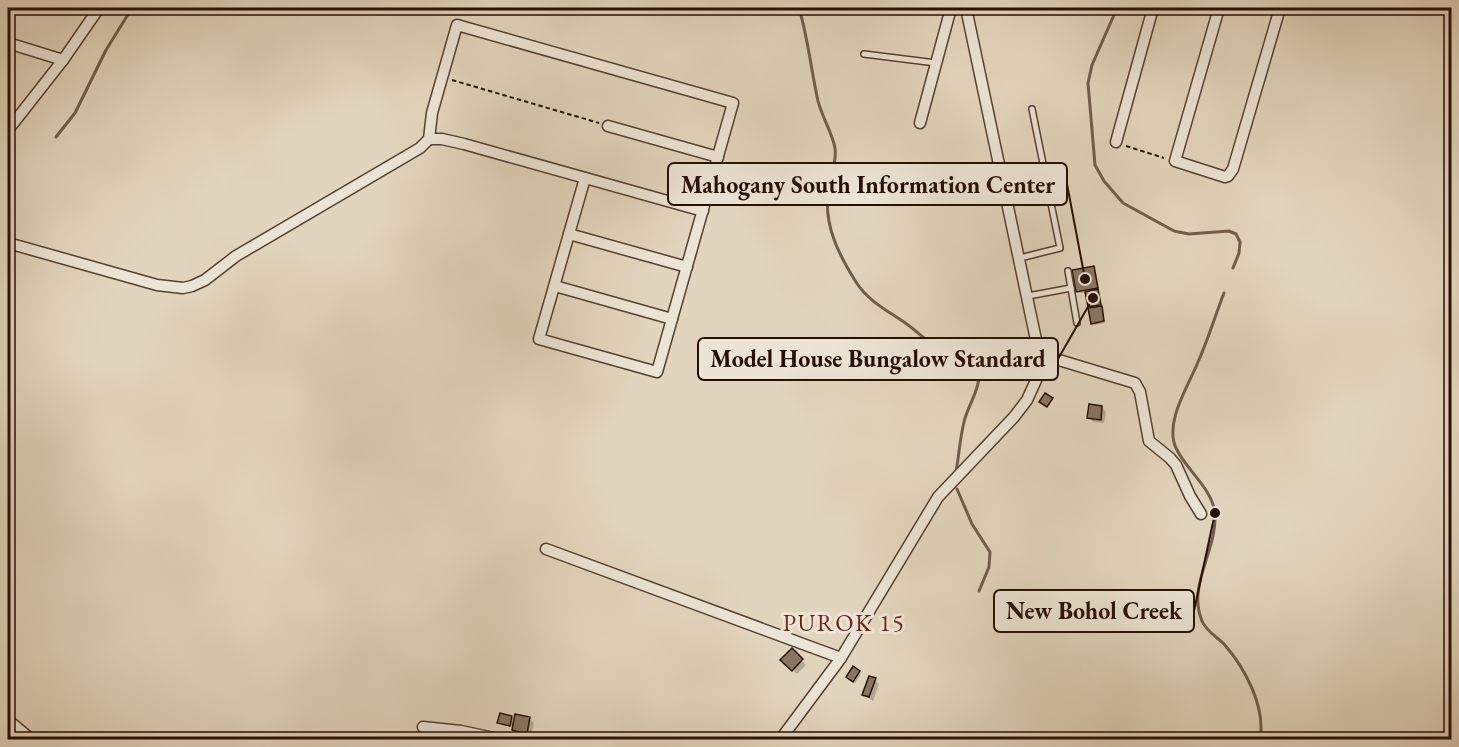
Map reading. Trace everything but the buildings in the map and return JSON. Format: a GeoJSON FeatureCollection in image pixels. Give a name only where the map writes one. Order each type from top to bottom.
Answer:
{"type":"FeatureCollection","features":[{"type":"Feature","properties":{"kind":"street"},"geometry":{"type":"LineString","coordinates":[[8,130],[63,60],[99,8]]}},
{"type":"Feature","properties":{"kind":"street"},"geometry":{"type":"LineString","coordinates":[[920,123],[951,8]]}},
{"type":"Feature","properties":{"kind":"street"},"geometry":{"type":"LineString","coordinates":[[780,740],[841,658],[938,497],[1028,400],[1036,378],[1039,354],[966,8]]}},
{"type":"Feature","properties":{"kind":"street"},"geometry":{"type":"LineString","coordinates":[[1116,142],[1153,8]]}},
{"type":"Feature","properties":{"kind":"street"},"geometry":{"type":"LineString","coordinates":[[1219,8],[1175,161],[1225,177],[1231,173],[1280,8]]}},
{"type":"Feature","properties":{"kind":"street"},"geometry":{"type":"LineString","coordinates":[[429,139],[432,113],[457,25],[733,104],[657,372],[539,339],[585,178]]}},
{"type":"Feature","properties":{"kind":"street"},"geometry":{"type":"LineString","coordinates":[[8,43],[63,60]]}},
{"type":"Feature","properties":{"kind":"street"},"geometry":{"type":"LineString","coordinates":[[608,126],[718,157]]}},
{"type":"Feature","properties":{"kind":"street"},"geometry":{"type":"LineString","coordinates":[[8,243],[157,285],[183,288],[192,286],[205,280],[237,256],[410,155],[429,139],[451,140],[703,211]]}},
{"type":"Feature","properties":{"kind":"street"},"geometry":{"type":"LineString","coordinates":[[569,234],[687,267]]}},
{"type":"Feature","properties":{"kind":"street"},"geometry":{"type":"LineString","coordinates":[[555,286],[672,319]]}},
{"type":"Feature","properties":{"kind":"street"},"geometry":{"type":"LineString","coordinates":[[1039,354],[1135,382],[1140,392],[1149,441],[1176,465],[1201,514]]}},
{"type":"Feature","properties":{"kind":"street"},"geometry":{"type":"LineString","coordinates":[[546,549],[841,658]]}},
{"type":"Feature","properties":{"kind":"street"},"geometry":{"type":"LineString","coordinates":[[8,720],[32,740]]}},
{"type":"Feature","properties":{"kind":"street"},"geometry":{"type":"LineString","coordinates":[[423,728],[461,731],[503,740]]}},
{"type":"Feature","properties":{"kind":"lane"},"geometry":{"type":"LineString","coordinates":[[946,8],[951,8]]}},
{"type":"Feature","properties":{"kind":"lane"},"geometry":{"type":"LineString","coordinates":[[864,54],[936,63]]}},
{"type":"Feature","properties":{"kind":"lane"},"geometry":{"type":"LineString","coordinates":[[1020,258],[1060,248],[1032,109]]}},
{"type":"Feature","properties":{"kind":"lane"},"geometry":{"type":"LineString","coordinates":[[1068,271],[1077,323]]}},
{"type":"Feature","properties":{"kind":"lane"},"geometry":{"type":"LineString","coordinates":[[1028,296],[1071,288]]}},
{"type":"Feature","properties":{"kind":"path"},"geometry":{"type":"LineString","coordinates":[[442,77],[608,126]]}},
{"type":"Feature","properties":{"kind":"path"},"geometry":{"type":"LineString","coordinates":[[1116,142],[1175,161]]}},
{"type":"Feature","properties":{"kind":"waterway"},"geometry":{"type":"LineString","coordinates":[[56,137],[75,113],[106,50],[132,8]]}},
{"type":"Feature","properties":{"kind":"waterway"},"geometry":{"type":"LineString","coordinates":[[799,8],[818,101],[835,148],[827,205],[834,240],[844,261],[862,290],[875,302],[933,345],[971,359],[977,366],[979,373],[977,387],[961,434],[956,472]]}},
{"type":"Feature","properties":{"kind":"waterway"},"geometry":{"type":"LineString","coordinates":[[1117,8],[1092,65],[1088,83],[1095,165],[1104,181],[1123,203],[1174,231],[1189,234],[1229,231],[1236,234],[1240,242],[1239,253],[1233,268]]}},
{"type":"Feature","properties":{"kind":"waterway"},"geometry":{"type":"LineString","coordinates":[[1224,293],[1202,354],[1175,415],[1173,438],[1180,456],[1209,496],[1215,514],[1212,541],[1200,581],[1198,608],[1204,625],[1224,644],[1246,676],[1260,714],[1260,740]]}},
{"type":"Feature","properties":{"kind":"waterway"},"geometry":{"type":"LineString","coordinates":[[957,489],[972,524],[990,552],[989,567],[979,591]]}},
{"type":"Feature","properties":{"kind":"place","name":"Mahogany South Information Center"},"geometry":{"type":"Point","coordinates":[1085,279]}},
{"type":"Feature","properties":{"kind":"place","name":"Model House Bungalow Standard"},"geometry":{"type":"Point","coordinates":[1093,298]}},
{"type":"Feature","properties":{"kind":"place","name":"New Bohol Creek"},"geometry":{"type":"Point","coordinates":[1215,513]}},
{"type":"Feature","properties":{"kind":"district","name":"PUROK 15"},"geometry":{"type":"Point","coordinates":[844,622]}}]}
